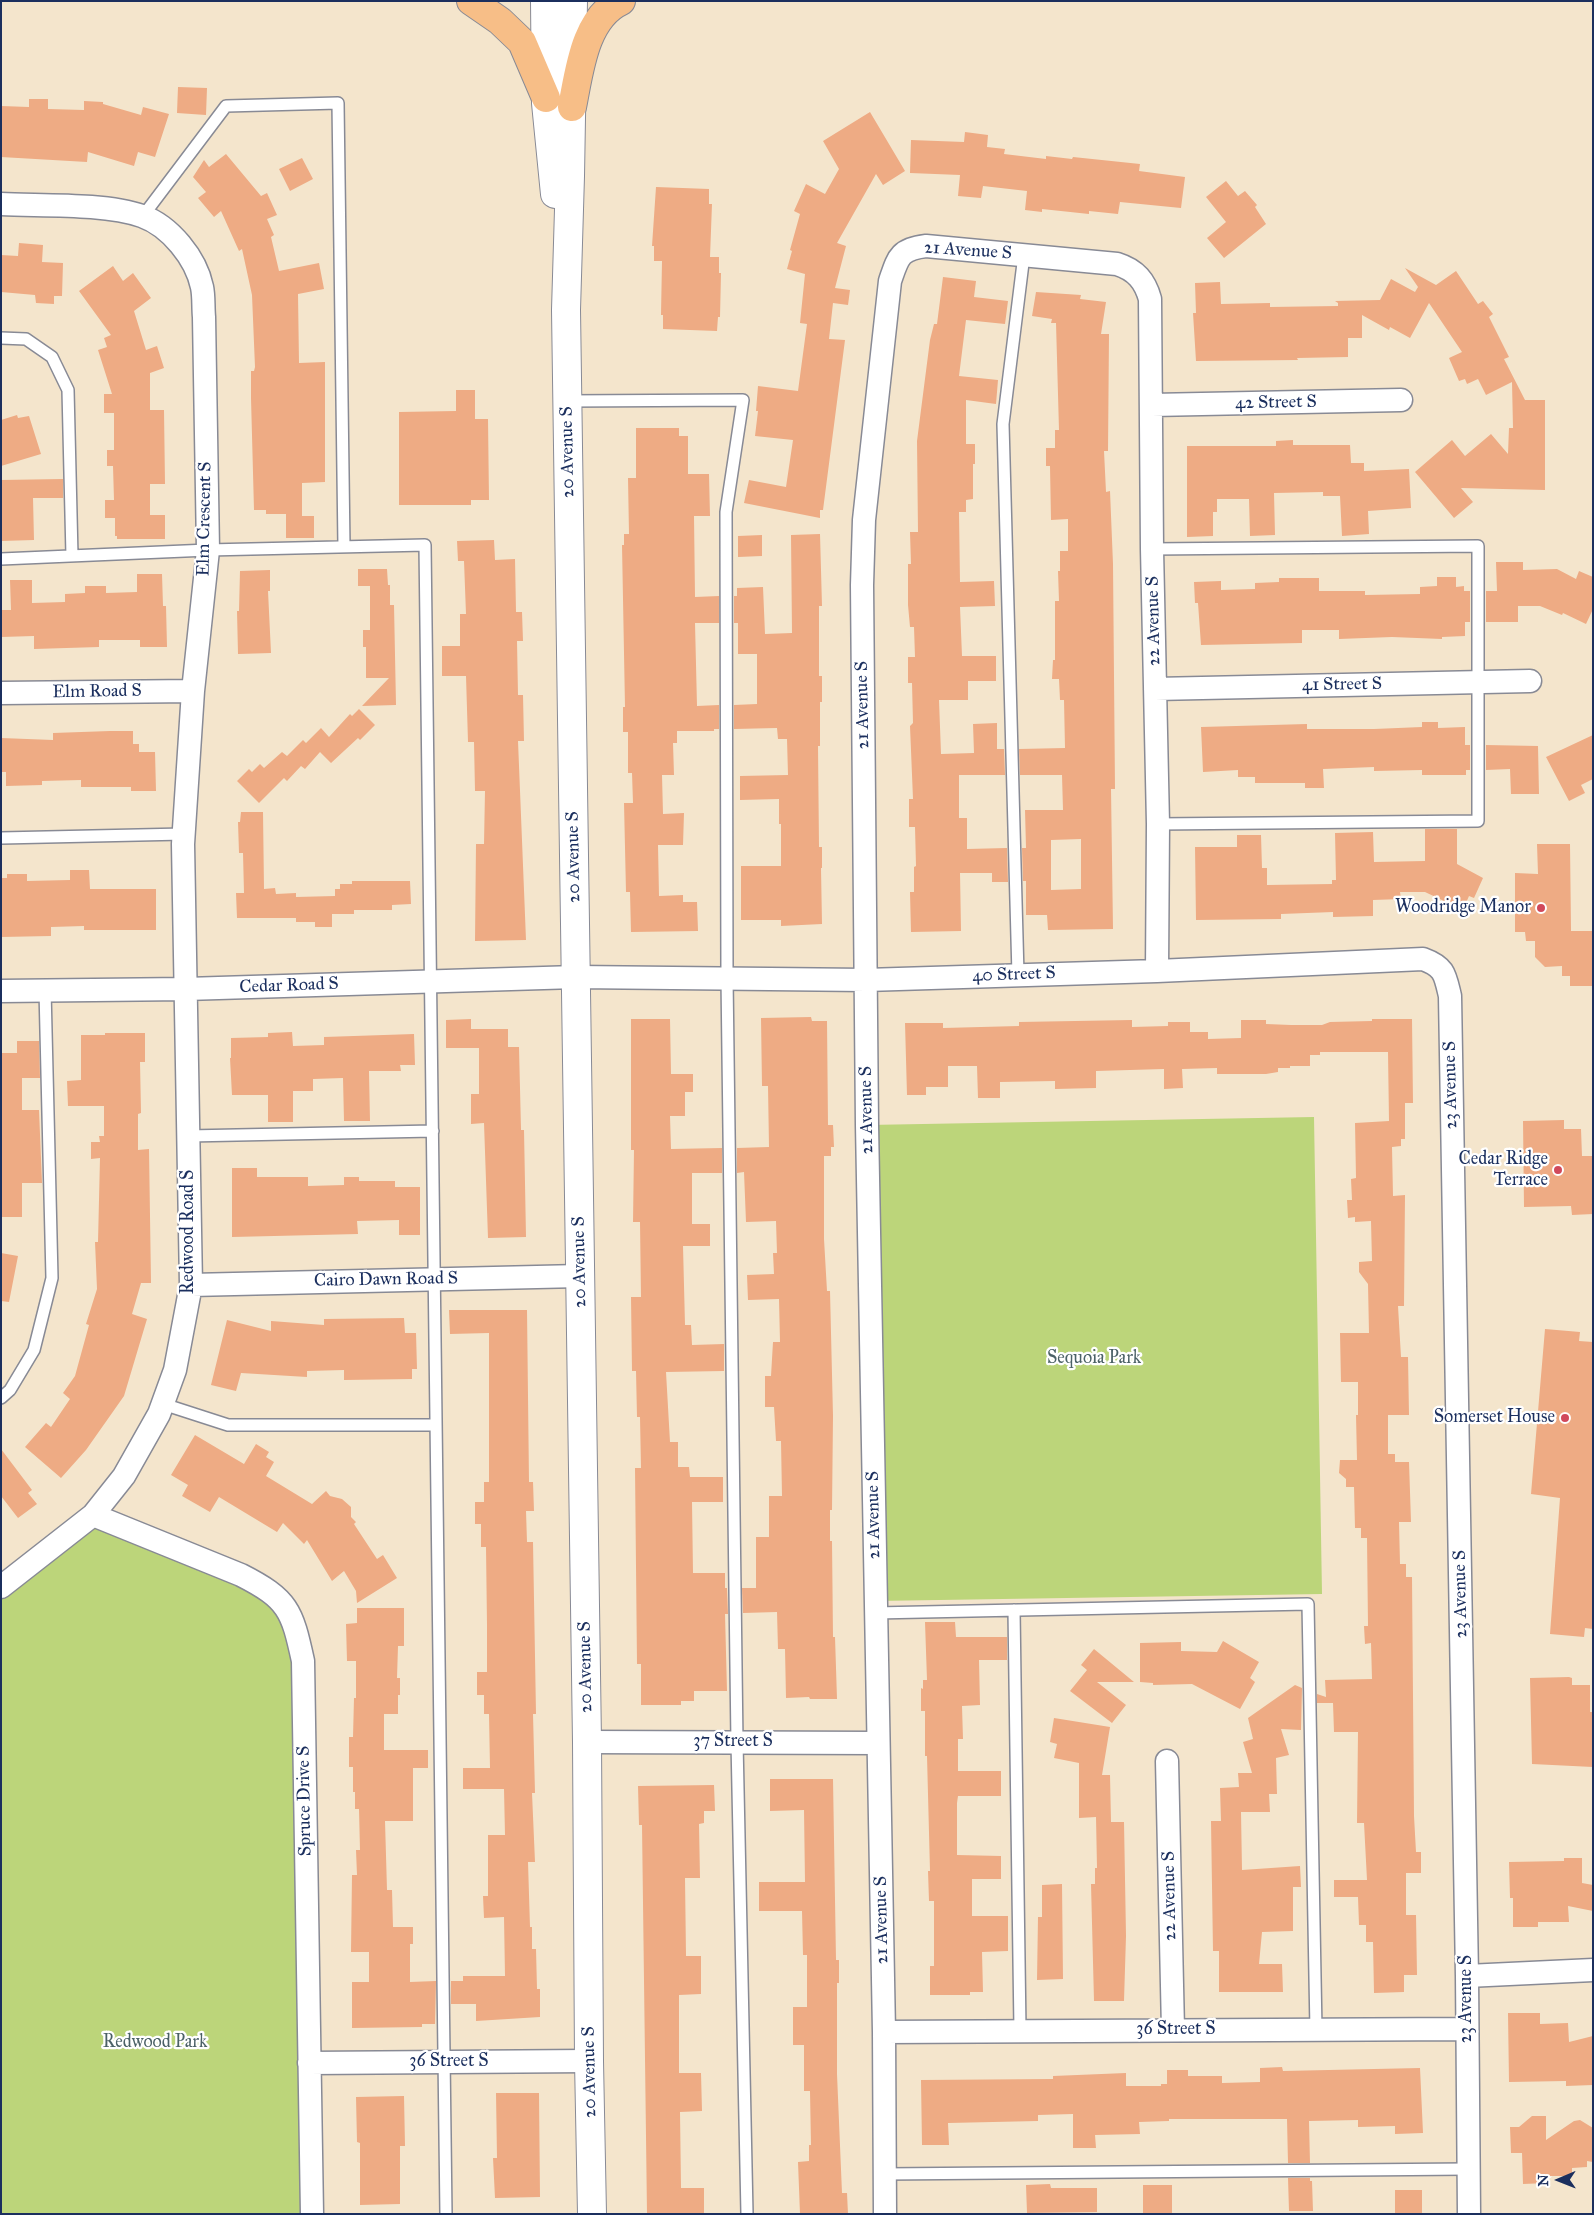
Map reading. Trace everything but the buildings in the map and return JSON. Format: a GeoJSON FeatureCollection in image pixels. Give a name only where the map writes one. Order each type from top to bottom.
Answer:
{"type":"FeatureCollection","features":[{"type":"Feature","properties":{"kind":"highway"},"geometry":{"type":"LineString","coordinates":[[471,1],[500,22],[522,42],[546,98]]}},
{"type":"Feature","properties":{"kind":"highway"},"geometry":{"type":"LineString","coordinates":[[572,107],[590,36],[597,22],[614,4],[621,1]]}},
{"type":"Feature","properties":{"kind":"street","name":"20 Avenue S"},"geometry":{"type":"LineString","coordinates":[[545,1],[546,98],[566,310]]}},
{"type":"Feature","properties":{"kind":"street","name":"20 Avenue S"},"geometry":{"type":"LineString","coordinates":[[572,1],[572,107],[566,310],[592,2214]]}},
{"type":"Feature","properties":{"kind":"street","name":"Elm Crescent S"},"geometry":{"type":"LineString","coordinates":[[1,204],[112,209],[143,216],[169,233],[180,245],[190,257],[202,286],[208,550],[192,691],[184,834],[186,989]]}},
{"type":"Feature","properties":{"kind":"street","name":"21 Avenue S"},"geometry":{"type":"LineString","coordinates":[[885,2214],[884,2032],[875,1613],[866,980],[862,552],[890,281],[898,256],[912,247],[926,246],[1117,264],[1127,267],[1138,275]]}},
{"type":"Feature","properties":{"kind":"street","name":"22 Avenue S"},"geometry":{"type":"LineString","coordinates":[[1138,275],[1146,285],[1150,300],[1152,549],[1158,824],[1157,971]]}},
{"type":"Feature","properties":{"kind":"street","name":"42 Street S"},"geometry":{"type":"LineString","coordinates":[[1152,405],[1401,400]]}},
{"type":"Feature","properties":{"kind":"street","name":"41 Street S"},"geometry":{"type":"LineString","coordinates":[[1155,689],[1530,680]]}},
{"type":"Feature","properties":{"kind":"street","name":"Elm Road S"},"geometry":{"type":"LineString","coordinates":[[1,693],[192,691]]}},
{"type":"Feature","properties":{"kind":"street","name":"40 Street S"},"geometry":{"type":"LineString","coordinates":[[576,977],[866,980],[1423,960],[1437,964],[1445,976]]}},
{"type":"Feature","properties":{"kind":"street","name":"23 Avenue S"},"geometry":{"type":"LineString","coordinates":[[1445,976],[1450,996],[1468,1976],[1469,2214]]}},
{"type":"Feature","properties":{"kind":"street","name":"Cedar Road S"},"geometry":{"type":"LineString","coordinates":[[1,990],[186,989],[576,977]]}},
{"type":"Feature","properties":{"kind":"street","name":"Redwood Road S"},"geometry":{"type":"LineString","coordinates":[[1,1587],[93,1515],[124,1476],[159,1414],[175,1370],[191,1285],[186,989]]}},
{"type":"Feature","properties":{"kind":"street","name":"Cairo Dawn Road S"},"geometry":{"type":"LineString","coordinates":[[191,1285],[580,1276]]}},
{"type":"Feature","properties":{"kind":"street","name":"Spruce Drive S"},"geometry":{"type":"LineString","coordinates":[[93,1515],[241,1575],[263,1587],[285,1604],[297,1633],[303,1661],[312,2214]]}},
{"type":"Feature","properties":{"kind":"street","name":"37 Street S"},"geometry":{"type":"LineString","coordinates":[[587,1742],[878,1743]]}},
{"type":"Feature","properties":{"kind":"street","name":"22 Avenue S"},"geometry":{"type":"LineString","coordinates":[[1167,1762],[1173,2030]]}},
{"type":"Feature","properties":{"kind":"street"},"geometry":{"type":"LineString","coordinates":[[1468,1976],[1593,1970]]}},
{"type":"Feature","properties":{"kind":"street","name":"36 Street S"},"geometry":{"type":"LineString","coordinates":[[884,2032],[1467,2029]]}},
{"type":"Feature","properties":{"kind":"street","name":"36 Street S"},"geometry":{"type":"LineString","coordinates":[[309,2063],[589,2061]]}},
{"type":"Feature","properties":{"kind":"lane"},"geometry":{"type":"LineString","coordinates":[[143,216],[226,106],[338,103],[344,547]]}},
{"type":"Feature","properties":{"kind":"lane"},"geometry":{"type":"LineString","coordinates":[[1018,975],[1003,424],[1024,254]]}},
{"type":"Feature","properties":{"kind":"lane"},"geometry":{"type":"LineString","coordinates":[[1,338],[26,339],[52,357],[68,390],[72,556]]}},
{"type":"Feature","properties":{"kind":"lane"},"geometry":{"type":"LineString","coordinates":[[567,401],[743,400],[726,512],[727,978],[737,1742],[747,2214]]}},
{"type":"Feature","properties":{"kind":"lane"},"geometry":{"type":"LineString","coordinates":[[1,559],[208,550],[425,545],[446,2214]]}},
{"type":"Feature","properties":{"kind":"lane"},"geometry":{"type":"LineString","coordinates":[[1152,549],[1478,546],[1478,821],[1158,824]]}},
{"type":"Feature","properties":{"kind":"lane"},"geometry":{"type":"LineString","coordinates":[[1,838],[184,834]]}},
{"type":"Feature","properties":{"kind":"lane"},"geometry":{"type":"LineString","coordinates":[[1,1398],[10,1390],[34,1350],[52,1278],[45,990]]}},
{"type":"Feature","properties":{"kind":"lane"},"geometry":{"type":"LineString","coordinates":[[188,1136],[433,1132]]}},
{"type":"Feature","properties":{"kind":"lane"},"geometry":{"type":"LineString","coordinates":[[163,1404],[228,1425],[436,1424]]}},
{"type":"Feature","properties":{"kind":"lane"},"geometry":{"type":"LineString","coordinates":[[875,1613],[1308,1604],[1316,2030]]}},
{"type":"Feature","properties":{"kind":"lane"},"geometry":{"type":"LineString","coordinates":[[1014,1610],[1020,2030]]}},
{"type":"Feature","properties":{"kind":"lane"},"geometry":{"type":"LineString","coordinates":[[885,2174],[1468,2169]]}},
{"type":"Feature","properties":{"kind":"green space","name":"Sequoia Park"},"geometry":{"type":"Polygon","coordinates":[[[1314,1117],[1322,1594],[875,1601],[867,1125],[1314,1117]]]}},
{"type":"Feature","properties":{"kind":"green space","name":"Redwood Park"},"geometry":{"type":"Polygon","coordinates":[[[93,1515],[241,1575],[297,1633],[312,2214],[1,2214],[1,1587],[93,1515]]]}},
{"type":"Feature","properties":{"kind":"place","name":"Woodridge Manor"},"geometry":{"type":"Point","coordinates":[1541,908]}},
{"type":"Feature","properties":{"kind":"place","name":"Cedar Ridge Terrace"},"geometry":{"type":"Point","coordinates":[1558,1170]}},
{"type":"Feature","properties":{"kind":"place","name":"Somerset House"},"geometry":{"type":"Point","coordinates":[1565,1418]}}]}
